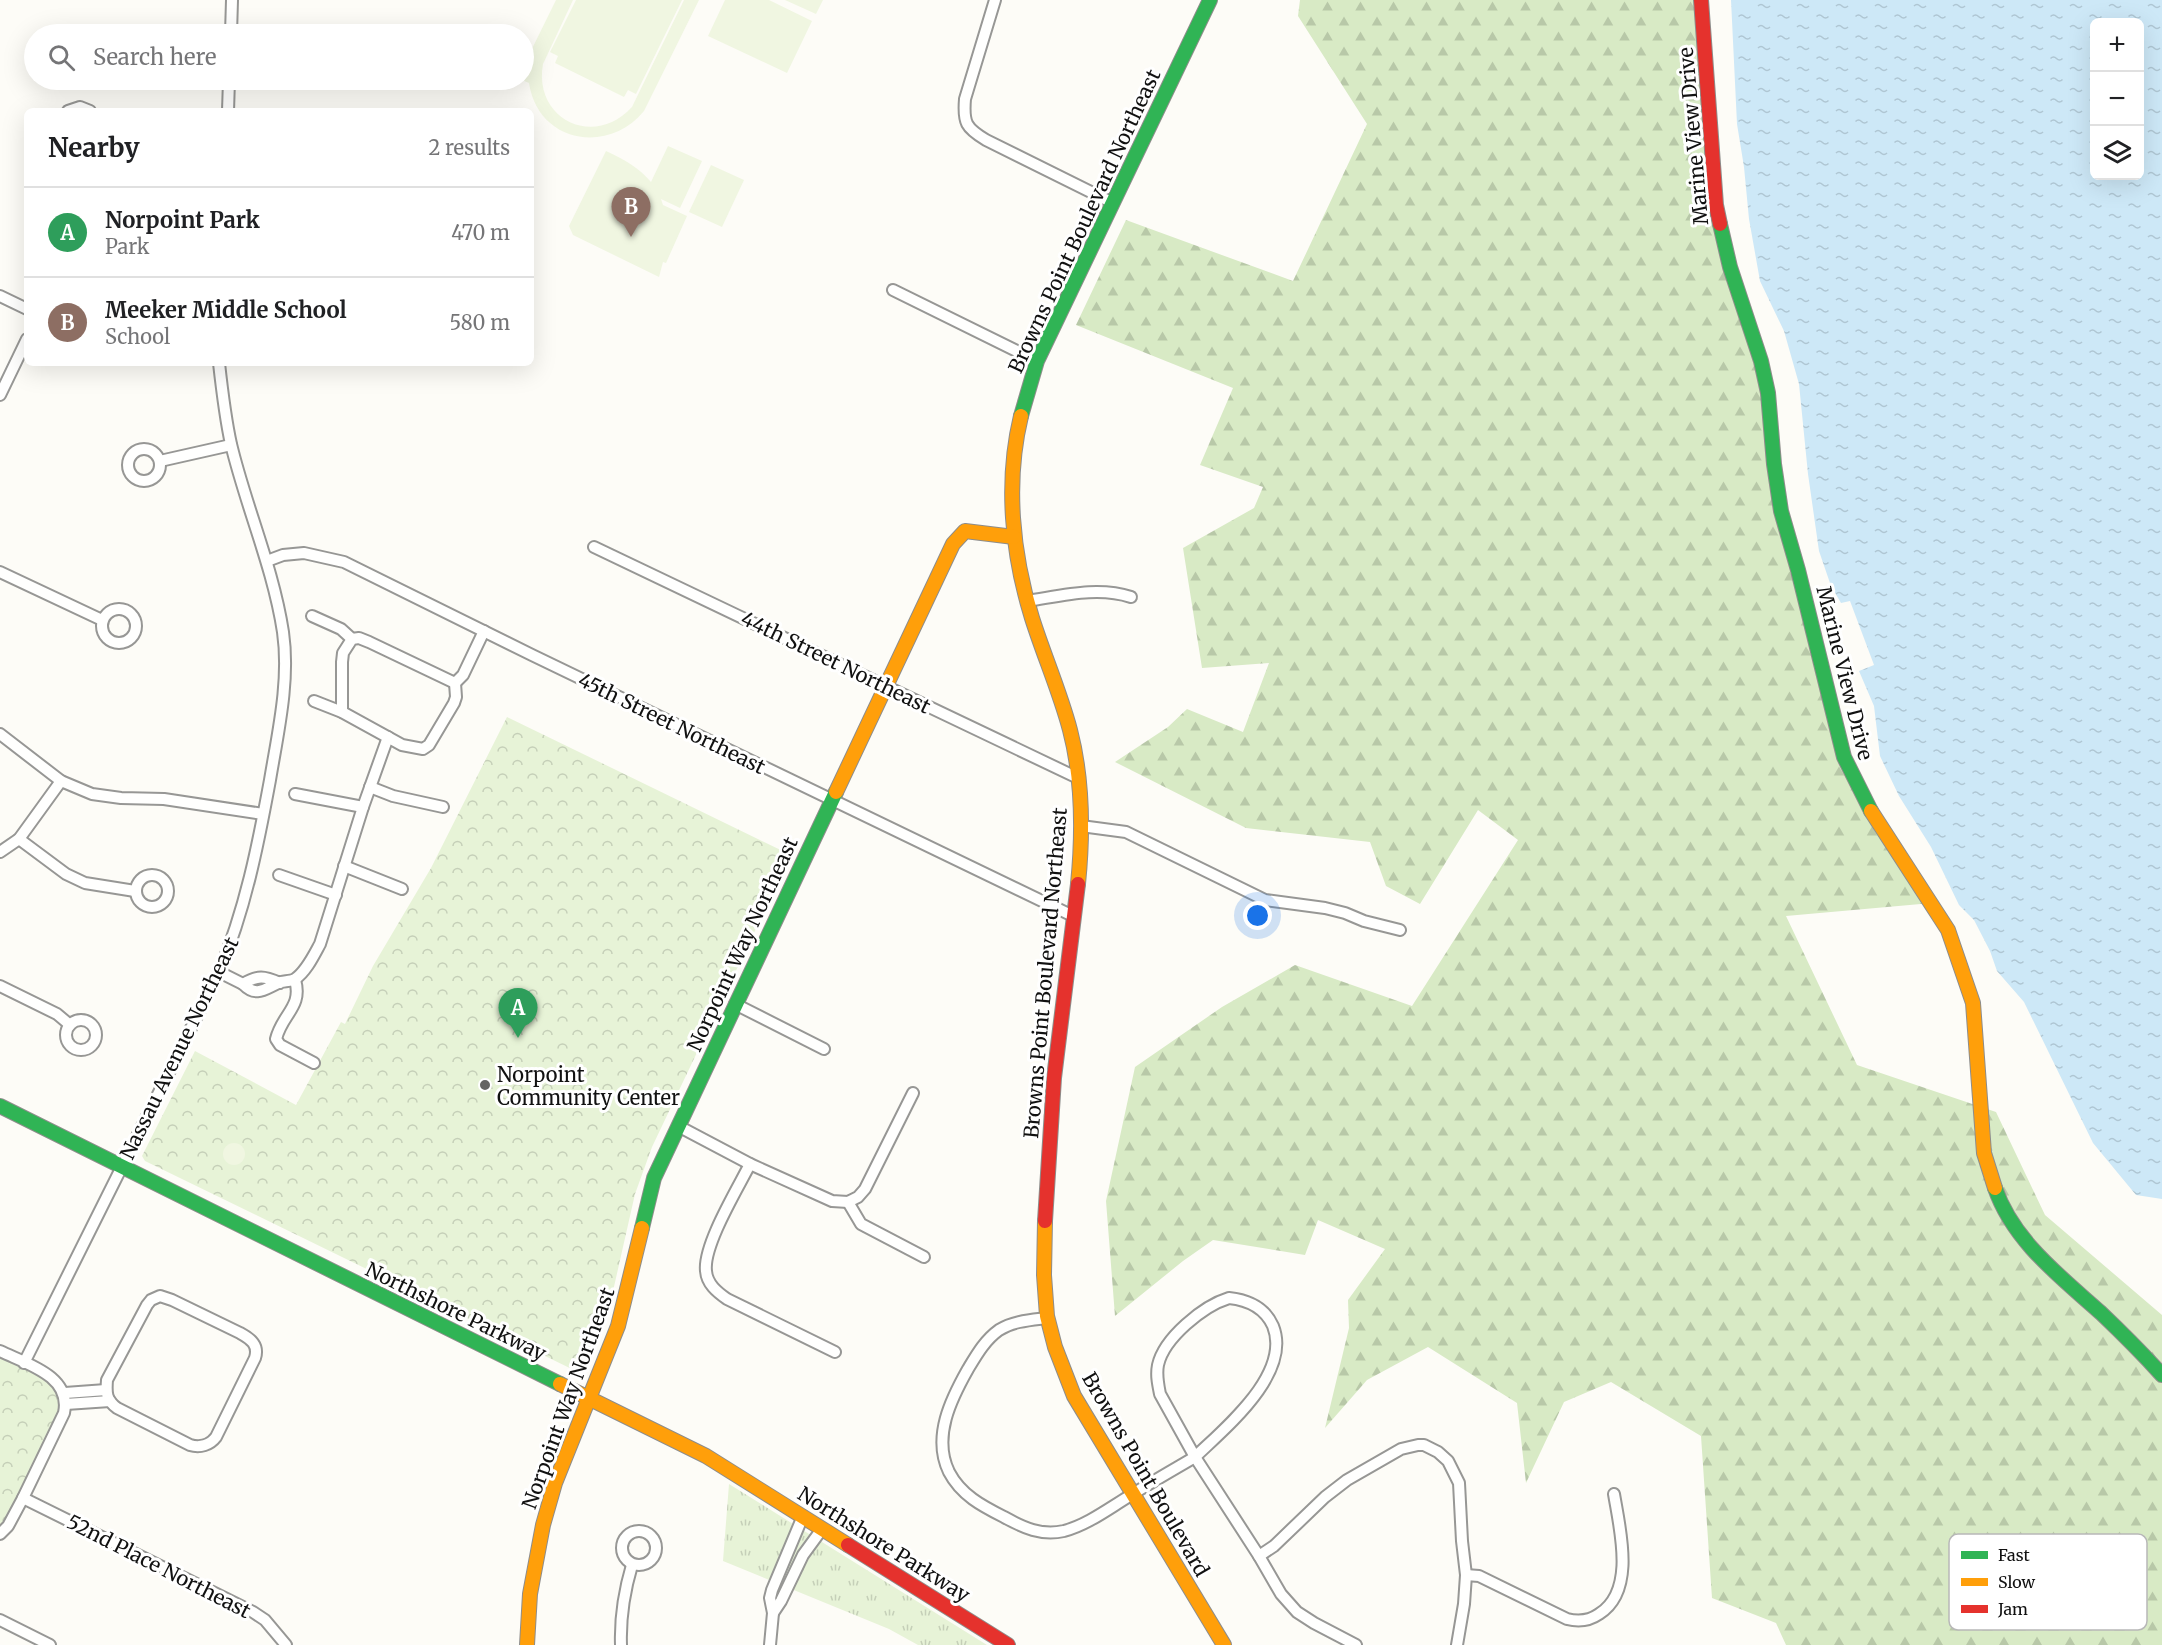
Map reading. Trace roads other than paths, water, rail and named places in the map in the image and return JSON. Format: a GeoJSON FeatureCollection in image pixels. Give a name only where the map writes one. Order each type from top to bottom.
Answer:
{"type":"FeatureCollection","features":[{"type":"Feature","properties":{"kind":"street"},"geometry":{"type":"LineString","coordinates":[[231,24],[232,0]]}},
{"type":"Feature","properties":{"kind":"street"},"geometry":{"type":"LineString","coordinates":[[995,0],[966,99],[965,120],[968,128],[986,140],[1111,202]]}},
{"type":"Feature","properties":{"kind":"street","name":"Browns Point Boulevard Northeast"},"geometry":{"type":"LineString","coordinates":[[1047,1317],[1043,1266],[1053,1078],[1073,916],[1081,826],[1078,778],[1072,744],[1061,700],[1027,601],[1014,537],[1013,456],[1021,410],[1037,361],[1111,202],[1210,0]]}},
{"type":"Feature","properties":{"kind":"street","name":"Marine View Drive"},"geometry":{"type":"LineString","coordinates":[[1701,0],[1716,205],[1730,267],[1761,361],[1768,393],[1774,464],[1781,511],[1798,570],[1844,757],[1865,802],[1932,903],[1952,939],[1973,1003],[1984,1154],[1996,1192],[2012,1224],[2039,1256],[2128,1338],[2162,1375]]}},
{"type":"Feature","properties":{"kind":"street"},"geometry":{"type":"LineString","coordinates":[[228,108],[229,90]]}},
{"type":"Feature","properties":{"kind":"street"},"geometry":{"type":"LineString","coordinates":[[893,290],[1037,361]]}},
{"type":"Feature","properties":{"kind":"street"},"geometry":{"type":"LineString","coordinates":[[0,296],[24,308]]}},
{"type":"Feature","properties":{"kind":"street"},"geometry":{"type":"LineString","coordinates":[[0,395],[24,345]]}},
{"type":"Feature","properties":{"kind":"street","name":"Nassau Avenue Northeast"},"geometry":{"type":"LineString","coordinates":[[24,1363],[219,972],[240,917],[263,814],[279,730],[284,674],[283,632],[267,561],[231,445],[219,366]]}},
{"type":"Feature","properties":{"kind":"street"},"geometry":{"type":"LineString","coordinates":[[160,461],[231,445]]}},
{"type":"Feature","properties":{"kind":"street","name":"Norpoint Way Northeast"},"geometry":{"type":"LineString","coordinates":[[527,1645],[530,1593],[543,1525],[555,1483],[618,1326],[654,1178],[953,544],[965,531],[1014,537]]}},
{"type":"Feature","properties":{"kind":"street","name":"44th Street Northeast"},"geometry":{"type":"LineString","coordinates":[[594,547],[1078,778]]}},
{"type":"Feature","properties":{"kind":"street","name":"45th Street Northeast"},"geometry":{"type":"LineString","coordinates":[[267,561],[283,555],[304,553],[344,562],[1073,916]]}},
{"type":"Feature","properties":{"kind":"street"},"geometry":{"type":"LineString","coordinates":[[0,572],[102,620]]}},
{"type":"Feature","properties":{"kind":"street"},"geometry":{"type":"LineString","coordinates":[[1027,601],[1107,591],[1131,597]]}},
{"type":"Feature","properties":{"kind":"street"},"geometry":{"type":"LineString","coordinates":[[312,616],[341,629],[352,639]]}},
{"type":"Feature","properties":{"kind":"street"},"geometry":{"type":"LineString","coordinates":[[314,701],[342,712],[402,745],[423,749],[429,745],[456,697],[455,683],[463,675],[484,631]]}},
{"type":"Feature","properties":{"kind":"street"},"geometry":{"type":"LineString","coordinates":[[352,639],[359,638],[369,642],[455,683]]}},
{"type":"Feature","properties":{"kind":"street"},"geometry":{"type":"LineString","coordinates":[[342,712],[343,654],[352,639]]}},
{"type":"Feature","properties":{"kind":"street"},"geometry":{"type":"LineString","coordinates":[[0,734],[61,781],[92,794],[121,798],[164,799],[263,814]]}},
{"type":"Feature","properties":{"kind":"street"},"geometry":{"type":"LineString","coordinates":[[219,972],[243,984],[261,976],[280,983],[295,980],[313,957],[320,944],[363,807],[388,737]]}},
{"type":"Feature","properties":{"kind":"street"},"geometry":{"type":"LineString","coordinates":[[0,852],[19,839],[61,781]]}},
{"type":"Feature","properties":{"kind":"street"},"geometry":{"type":"LineString","coordinates":[[370,787],[393,796],[443,807]]}},
{"type":"Feature","properties":{"kind":"street"},"geometry":{"type":"LineString","coordinates":[[295,794],[363,807]]}},
{"type":"Feature","properties":{"kind":"street"},"geometry":{"type":"LineString","coordinates":[[1081,826],[1126,832],[1265,900],[1325,908],[1400,930]]}},
{"type":"Feature","properties":{"kind":"street"},"geometry":{"type":"LineString","coordinates":[[19,839],[66,874],[85,883],[135,891]]}},
{"type":"Feature","properties":{"kind":"street"},"geometry":{"type":"LineString","coordinates":[[344,867],[402,889]]}},
{"type":"Feature","properties":{"kind":"street"},"geometry":{"type":"LineString","coordinates":[[279,875],[336,895]]}},
{"type":"Feature","properties":{"kind":"street"},"geometry":{"type":"LineString","coordinates":[[295,980],[297,1000],[278,1030],[276,1039],[280,1045],[314,1063]]}},
{"type":"Feature","properties":{"kind":"street"},"geometry":{"type":"LineString","coordinates":[[0,986],[57,1014],[70,1025]]}},
{"type":"Feature","properties":{"kind":"street"},"geometry":{"type":"LineString","coordinates":[[735,1004],[824,1049]]}},
{"type":"Feature","properties":{"kind":"street"},"geometry":{"type":"LineString","coordinates":[[678,1126],[750,1164],[832,1201],[848,1202],[858,1197],[865,1189],[913,1093]]}},
{"type":"Feature","properties":{"kind":"street","name":"Northshore Parkway"},"geometry":{"type":"LineString","coordinates":[[0,1106],[706,1456],[1008,1645]]}},
{"type":"Feature","properties":{"kind":"street"},"geometry":{"type":"LineString","coordinates":[[750,1164],[707,1253],[708,1279],[714,1288],[727,1299],[835,1352]]}},
{"type":"Feature","properties":{"kind":"street"},"geometry":{"type":"LineString","coordinates":[[848,1202],[861,1224],[924,1257]]}},
{"type":"Feature","properties":{"kind":"street"},"geometry":{"type":"LineString","coordinates":[[160,1296],[240,1333],[251,1340],[256,1348],[255,1358],[216,1437],[205,1445],[195,1447],[190,1445],[117,1408],[110,1401],[106,1390],[107,1380],[147,1305],[160,1296]]}},
{"type":"Feature","properties":{"kind":"street"},"geometry":{"type":"LineString","coordinates":[[1047,1317],[1022,1321],[1001,1329],[986,1341],[952,1399],[944,1424],[942,1446],[949,1473],[960,1489],[977,1503],[1030,1531],[1047,1533],[1078,1526],[1195,1457],[1240,1414],[1263,1384],[1271,1369],[1276,1344],[1275,1332],[1266,1314],[1252,1304],[1229,1298],[1214,1305],[1172,1338],[1158,1364],[1157,1383],[1160,1394],[1195,1457],[1281,1594],[1292,1607],[1314,1623],[1356,1645]]}},
{"type":"Feature","properties":{"kind":"street","name":"Browns Point Boulevard"},"geometry":{"type":"LineString","coordinates":[[1047,1317],[1057,1354],[1074,1396],[1224,1645]]}},
{"type":"Feature","properties":{"kind":"street"},"geometry":{"type":"LineString","coordinates":[[0,1352],[52,1377],[66,1398],[64,1413],[23,1498],[8,1526],[0,1534]]}},
{"type":"Feature","properties":{"kind":"street"},"geometry":{"type":"LineString","coordinates":[[66,1398],[106,1390]]}},
{"type":"Feature","properties":{"kind":"street"},"geometry":{"type":"LineString","coordinates":[[66,1398],[110,1401]]}},
{"type":"Feature","properties":{"kind":"street"},"geometry":{"type":"LineString","coordinates":[[1259,1556],[1347,1480],[1401,1449],[1424,1445],[1438,1452],[1448,1461],[1457,1476],[1466,1575],[1457,1645]]}},
{"type":"Feature","properties":{"kind":"street"},"geometry":{"type":"LineString","coordinates":[[1466,1575],[1479,1576],[1568,1619],[1582,1621],[1594,1617],[1610,1605],[1622,1573],[1622,1539],[1614,1494]]}},
{"type":"Feature","properties":{"kind":"street","name":"52nd Place Northeast"},"geometry":{"type":"LineString","coordinates":[[23,1498],[245,1608],[265,1620],[286,1645]]}},
{"type":"Feature","properties":{"kind":"street"},"geometry":{"type":"LineString","coordinates":[[770,1645],[773,1613],[770,1598],[772,1590],[803,1516]]}},
{"type":"Feature","properties":{"kind":"street"},"geometry":{"type":"LineString","coordinates":[[773,1613],[803,1555],[822,1529]]}},
{"type":"Feature","properties":{"kind":"street"},"geometry":{"type":"LineString","coordinates":[[621,1645],[623,1599],[632,1565]]}},
{"type":"Feature","properties":{"kind":"street"},"geometry":{"type":"LineString","coordinates":[[0,1620],[50,1645]]}},
{"type":"Feature","properties":{"kind":"water"},"geometry":{"type":"Polygon","coordinates":[[[1731,0],[2162,0],[2162,1199],[2136,1195],[2093,1143],[2024,1002],[1997,971],[1990,951],[1974,920],[1959,905],[1931,847],[1899,796],[1880,756],[1874,706],[1859,671],[1874,665],[1850,601],[1841,603],[1831,586],[1819,551],[1799,384],[1784,331],[1760,281],[1749,219],[1737,124],[1731,0]]]}},
{"type":"Feature","properties":{"kind":"place","name":"Meeker Middle School"},"geometry":{"type":"Point","coordinates":[631,237]}},
{"type":"Feature","properties":{"kind":"place","name":"Norpoint Park"},"geometry":{"type":"Point","coordinates":[518,1038]}},
{"type":"Feature","properties":{"kind":"place","name":"Norpoint Community Center"},"geometry":{"type":"Point","coordinates":[485,1085]}}]}
